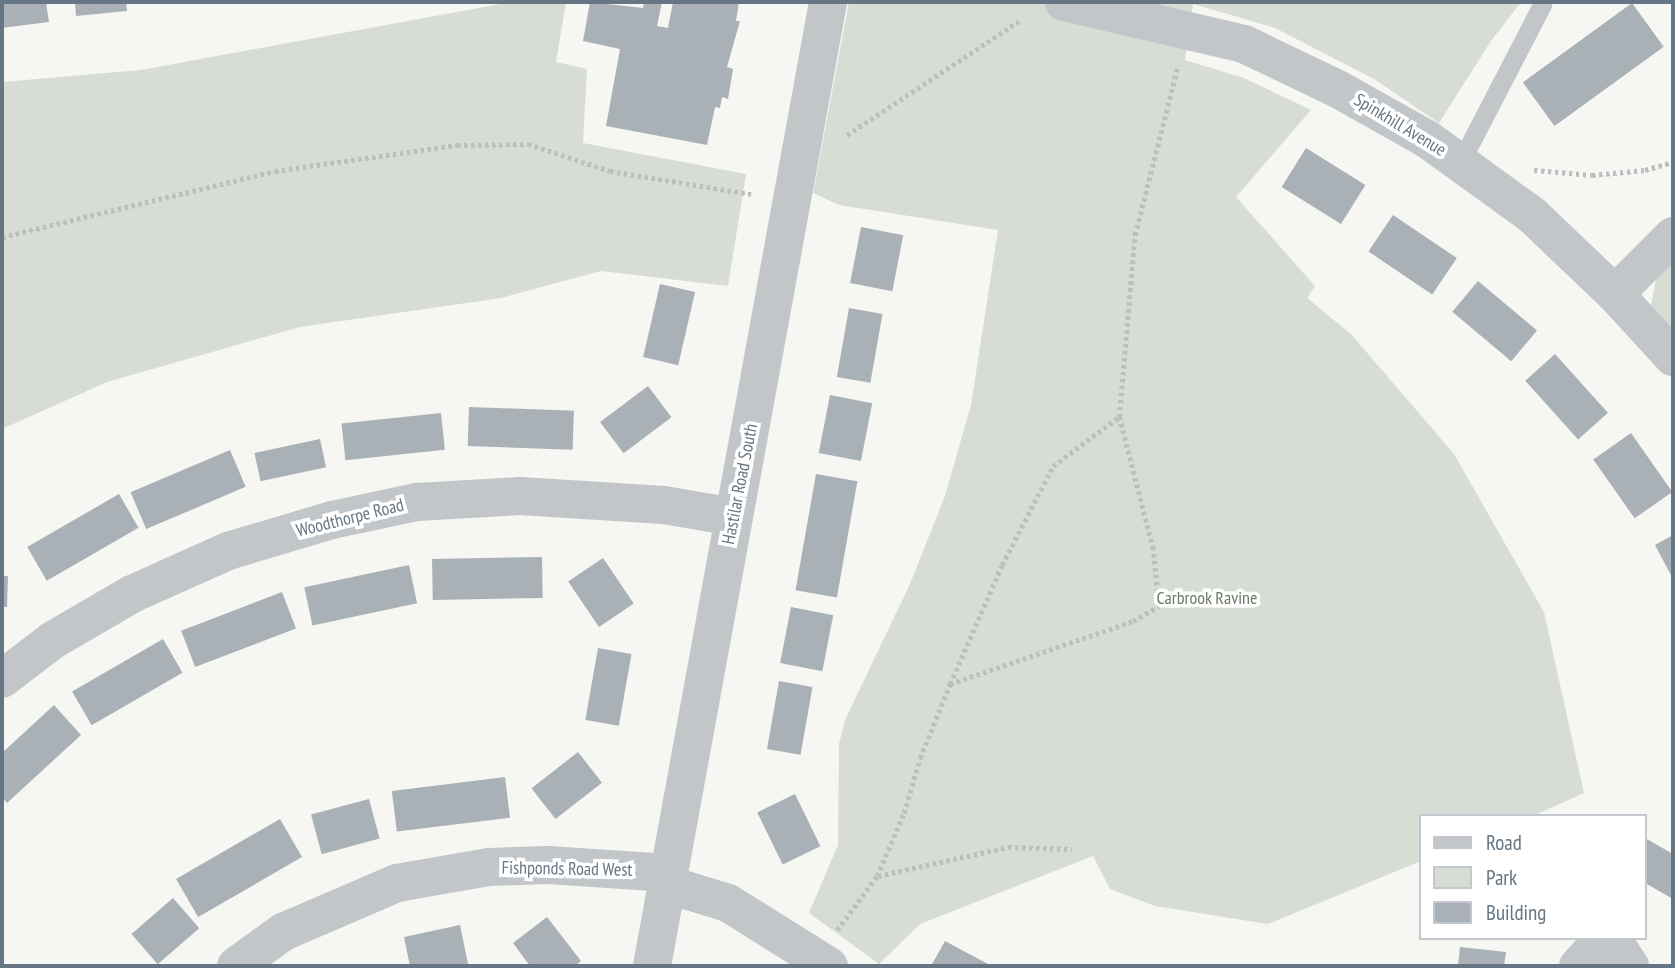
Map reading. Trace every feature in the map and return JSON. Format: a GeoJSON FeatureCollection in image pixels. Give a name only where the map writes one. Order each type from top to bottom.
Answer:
{"type":"FeatureCollection","features":[{"type":"Feature","properties":{"kind":"street","name":"Hastilar Road South"},"geometry":{"type":"LineString","coordinates":[[652,966],[828,2]]}},
{"type":"Feature","properties":{"kind":"street","name":"Spinkhill Avenue"},"geometry":{"type":"LineString","coordinates":[[1064,2],[1244,44],[1336,88],[1461,161],[1532,215],[1615,294],[1673,357]]}},
{"type":"Feature","properties":{"kind":"street"},"geometry":{"type":"LineString","coordinates":[[1615,294],[1673,236]]}},
{"type":"Feature","properties":{"kind":"street","name":"Woodthorpe Road"},"geometry":{"type":"LineString","coordinates":[[2,679],[53,640],[132,594],[228,551],[356,515],[417,502],[520,496],[664,505],[734,517]]}},
{"type":"Feature","properties":{"kind":"street","name":"Fishponds Road West"},"geometry":{"type":"LineString","coordinates":[[236,966],[283,932],[397,883],[488,867],[548,864],[667,879],[832,950]]}},
{"type":"Feature","properties":{"kind":"street"},"geometry":{"type":"LineString","coordinates":[[1578,966],[1590,953],[1606,947],[1620,951],[1630,966]]}},
{"type":"Feature","properties":{"kind":"lane"},"geometry":{"type":"LineString","coordinates":[[1461,161],[1542,5]]}},
{"type":"Feature","properties":{"kind":"path"},"geometry":{"type":"LineString","coordinates":[[847,135],[1020,21]]}},
{"type":"Feature","properties":{"kind":"path"},"geometry":{"type":"LineString","coordinates":[[950,684],[1133,621],[1160,606],[1153,549],[1119,417],[1135,235],[1162,143],[1181,54]]}},
{"type":"Feature","properties":{"kind":"path"},"geometry":{"type":"LineString","coordinates":[[2,237],[275,171],[457,145],[528,144],[610,171],[751,194]]}},
{"type":"Feature","properties":{"kind":"path"},"geometry":{"type":"LineString","coordinates":[[1520,168],[1592,175],[1645,170],[1673,162]]}},
{"type":"Feature","properties":{"kind":"path"},"geometry":{"type":"LineString","coordinates":[[832,950],[877,876],[904,814],[920,758],[950,684],[1002,565],[1053,466],[1119,417]]}},
{"type":"Feature","properties":{"kind":"path"},"geometry":{"type":"LineString","coordinates":[[877,876],[1009,847],[1072,849]]}},
{"type":"Feature","properties":{"kind":"green space"},"geometry":{"type":"Polygon","coordinates":[[[511,2],[566,2],[556,62],[587,69],[583,143],[746,174],[728,286],[601,271],[501,298],[300,327],[107,382],[2,429],[2,82],[141,70],[511,2]]]}},
{"type":"Feature","properties":{"kind":"green space","name":"Carbrook Ravine"},"geometry":{"type":"Polygon","coordinates":[[[849,2],[1521,2],[1491,41],[1439,123],[1374,79],[1275,28],[1193,4],[1185,60],[1244,78],[1311,110],[1236,197],[1315,286],[1307,298],[1351,334],[1454,454],[1544,612],[1584,793],[1537,814],[1420,814],[1420,861],[1268,924],[1155,906],[1110,889],[1093,856],[920,924],[879,964],[809,913],[838,845],[839,744],[845,720],[910,584],[945,496],[971,405],[998,230],[839,205],[813,193],[849,2]]]}},
{"type":"Feature","properties":{"kind":"green space"},"geometry":{"type":"Polygon","coordinates":[[[1673,261],[1673,342],[1651,306],[1656,279],[1673,261]]]}},
{"type":"Feature","properties":{"kind":"building"},"geometry":{"type":"Polygon","coordinates":[[[2,2],[46,2],[49,22],[2,28],[2,2]]]}},
{"type":"Feature","properties":{"kind":"building"},"geometry":{"type":"Polygon","coordinates":[[[75,2],[126,2],[127,11],[76,16],[75,2]]]}},
{"type":"Feature","properties":{"kind":"building"},"geometry":{"type":"Polygon","coordinates":[[[590,2],[643,8],[644,2],[662,2],[657,26],[668,28],[673,2],[739,2],[736,21],[740,21],[727,67],[733,69],[728,99],[722,97],[720,108],[715,107],[707,145],[606,126],[620,49],[583,41],[590,2]]]}},
{"type":"Feature","properties":{"kind":"building"},"geometry":{"type":"Polygon","coordinates":[[[1632,3],[1664,47],[1555,126],[1523,82],[1632,3]]]}},
{"type":"Feature","properties":{"kind":"building"},"geometry":{"type":"Polygon","coordinates":[[[1306,148],[1365,185],[1341,224],[1282,187],[1306,148]]]}},
{"type":"Feature","properties":{"kind":"building"},"geometry":{"type":"Polygon","coordinates":[[[1393,215],[1457,258],[1432,295],[1368,251],[1393,215]]]}},
{"type":"Feature","properties":{"kind":"building"},"geometry":{"type":"Polygon","coordinates":[[[861,227],[903,235],[892,291],[850,283],[861,227]]]}},
{"type":"Feature","properties":{"kind":"building"},"geometry":{"type":"Polygon","coordinates":[[[1478,281],[1537,330],[1511,361],[1452,312],[1478,281]]]}},
{"type":"Feature","properties":{"kind":"building"},"geometry":{"type":"Polygon","coordinates":[[[660,284],[695,292],[678,365],[643,357],[660,284]]]}},
{"type":"Feature","properties":{"kind":"building"},"geometry":{"type":"Polygon","coordinates":[[[849,308],[882,314],[870,383],[837,377],[849,308]]]}},
{"type":"Feature","properties":{"kind":"building"},"geometry":{"type":"Polygon","coordinates":[[[1555,354],[1608,413],[1578,439],[1525,381],[1555,354]]]}},
{"type":"Feature","properties":{"kind":"building"},"geometry":{"type":"Polygon","coordinates":[[[648,386],[671,417],[624,453],[600,422],[648,386]]]}},
{"type":"Feature","properties":{"kind":"building"},"geometry":{"type":"Polygon","coordinates":[[[830,395],[872,403],[861,461],[819,453],[830,395]]]}},
{"type":"Feature","properties":{"kind":"building"},"geometry":{"type":"Polygon","coordinates":[[[469,407],[574,411],[573,450],[468,446],[469,407]]]}},
{"type":"Feature","properties":{"kind":"building"},"geometry":{"type":"Polygon","coordinates":[[[441,413],[445,450],[345,460],[342,423],[441,413]]]}},
{"type":"Feature","properties":{"kind":"building"},"geometry":{"type":"Polygon","coordinates":[[[1631,433],[1672,492],[1635,518],[1593,459],[1631,433]]]}},
{"type":"Feature","properties":{"kind":"building"},"geometry":{"type":"Polygon","coordinates":[[[320,439],[326,467],[260,481],[254,453],[320,439]]]}},
{"type":"Feature","properties":{"kind":"building"},"geometry":{"type":"Polygon","coordinates":[[[230,450],[246,487],[146,529],[131,492],[230,450]]]}},
{"type":"Feature","properties":{"kind":"building"},"geometry":{"type":"Polygon","coordinates":[[[816,474],[857,481],[837,598],[796,590],[816,474]]]}},
{"type":"Feature","properties":{"kind":"building"},"geometry":{"type":"Polygon","coordinates":[[[119,494],[138,528],[47,581],[27,547],[119,494]]]}},
{"type":"Feature","properties":{"kind":"building"},"geometry":{"type":"Polygon","coordinates":[[[1673,535],[1673,579],[1655,545],[1673,535]]]}},
{"type":"Feature","properties":{"kind":"building"},"geometry":{"type":"Polygon","coordinates":[[[542,557],[543,598],[433,600],[432,559],[542,557]]]}},
{"type":"Feature","properties":{"kind":"building"},"geometry":{"type":"Polygon","coordinates":[[[603,558],[634,604],[599,627],[568,581],[603,558]]]}},
{"type":"Feature","properties":{"kind":"building"},"geometry":{"type":"Polygon","coordinates":[[[409,565],[417,603],[312,625],[304,587],[409,565]]]}},
{"type":"Feature","properties":{"kind":"building"},"geometry":{"type":"Polygon","coordinates":[[[2,576],[8,576],[7,607],[2,607],[2,576]]]}},
{"type":"Feature","properties":{"kind":"building"},"geometry":{"type":"Polygon","coordinates":[[[282,592],[296,628],[195,667],[181,631],[282,592]]]}},
{"type":"Feature","properties":{"kind":"building"},"geometry":{"type":"Polygon","coordinates":[[[791,607],[833,615],[822,671],[780,663],[791,607]]]}},
{"type":"Feature","properties":{"kind":"building"},"geometry":{"type":"Polygon","coordinates":[[[163,639],[182,673],[92,725],[72,692],[163,639]]]}},
{"type":"Feature","properties":{"kind":"building"},"geometry":{"type":"Polygon","coordinates":[[[598,648],[631,654],[619,726],[585,720],[598,648]]]}},
{"type":"Feature","properties":{"kind":"building"},"geometry":{"type":"Polygon","coordinates":[[[779,681],[812,687],[801,755],[767,749],[779,681]]]}},
{"type":"Feature","properties":{"kind":"building"},"geometry":{"type":"Polygon","coordinates":[[[54,705],[81,735],[7,803],[2,797],[2,753],[54,705]]]}},
{"type":"Feature","properties":{"kind":"building"},"geometry":{"type":"Polygon","coordinates":[[[578,752],[602,783],[556,819],[532,788],[578,752]]]}},
{"type":"Feature","properties":{"kind":"building"},"geometry":{"type":"Polygon","coordinates":[[[505,777],[510,818],[397,832],[392,791],[505,777]]]}},
{"type":"Feature","properties":{"kind":"building"},"geometry":{"type":"Polygon","coordinates":[[[795,794],[820,846],[783,865],[757,812],[795,794]]]}},
{"type":"Feature","properties":{"kind":"building"},"geometry":{"type":"Polygon","coordinates":[[[369,799],[380,839],[322,854],[311,815],[369,799]]]}},
{"type":"Feature","properties":{"kind":"building"},"geometry":{"type":"Polygon","coordinates":[[[280,819],[302,857],[198,917],[176,879],[280,819]]]}},
{"type":"Feature","properties":{"kind":"building"},"geometry":{"type":"Polygon","coordinates":[[[1647,839],[1673,854],[1673,899],[1647,884],[1647,839]]]}},
{"type":"Feature","properties":{"kind":"building"},"geometry":{"type":"Polygon","coordinates":[[[173,898],[199,928],[158,964],[131,934],[173,898]]]}},
{"type":"Feature","properties":{"kind":"building"},"geometry":{"type":"Polygon","coordinates":[[[547,917],[581,961],[575,966],[530,966],[513,943],[547,917]]]}},
{"type":"Feature","properties":{"kind":"building"},"geometry":{"type":"Polygon","coordinates":[[[460,925],[468,964],[410,966],[404,937],[460,925]]]}},
{"type":"Feature","properties":{"kind":"building"},"geometry":{"type":"Polygon","coordinates":[[[945,941],[971,955],[992,966],[931,966],[945,941]]]}},
{"type":"Feature","properties":{"kind":"building"},"geometry":{"type":"Polygon","coordinates":[[[1460,947],[1506,952],[1504,966],[1458,966],[1460,947]]]}}]}
